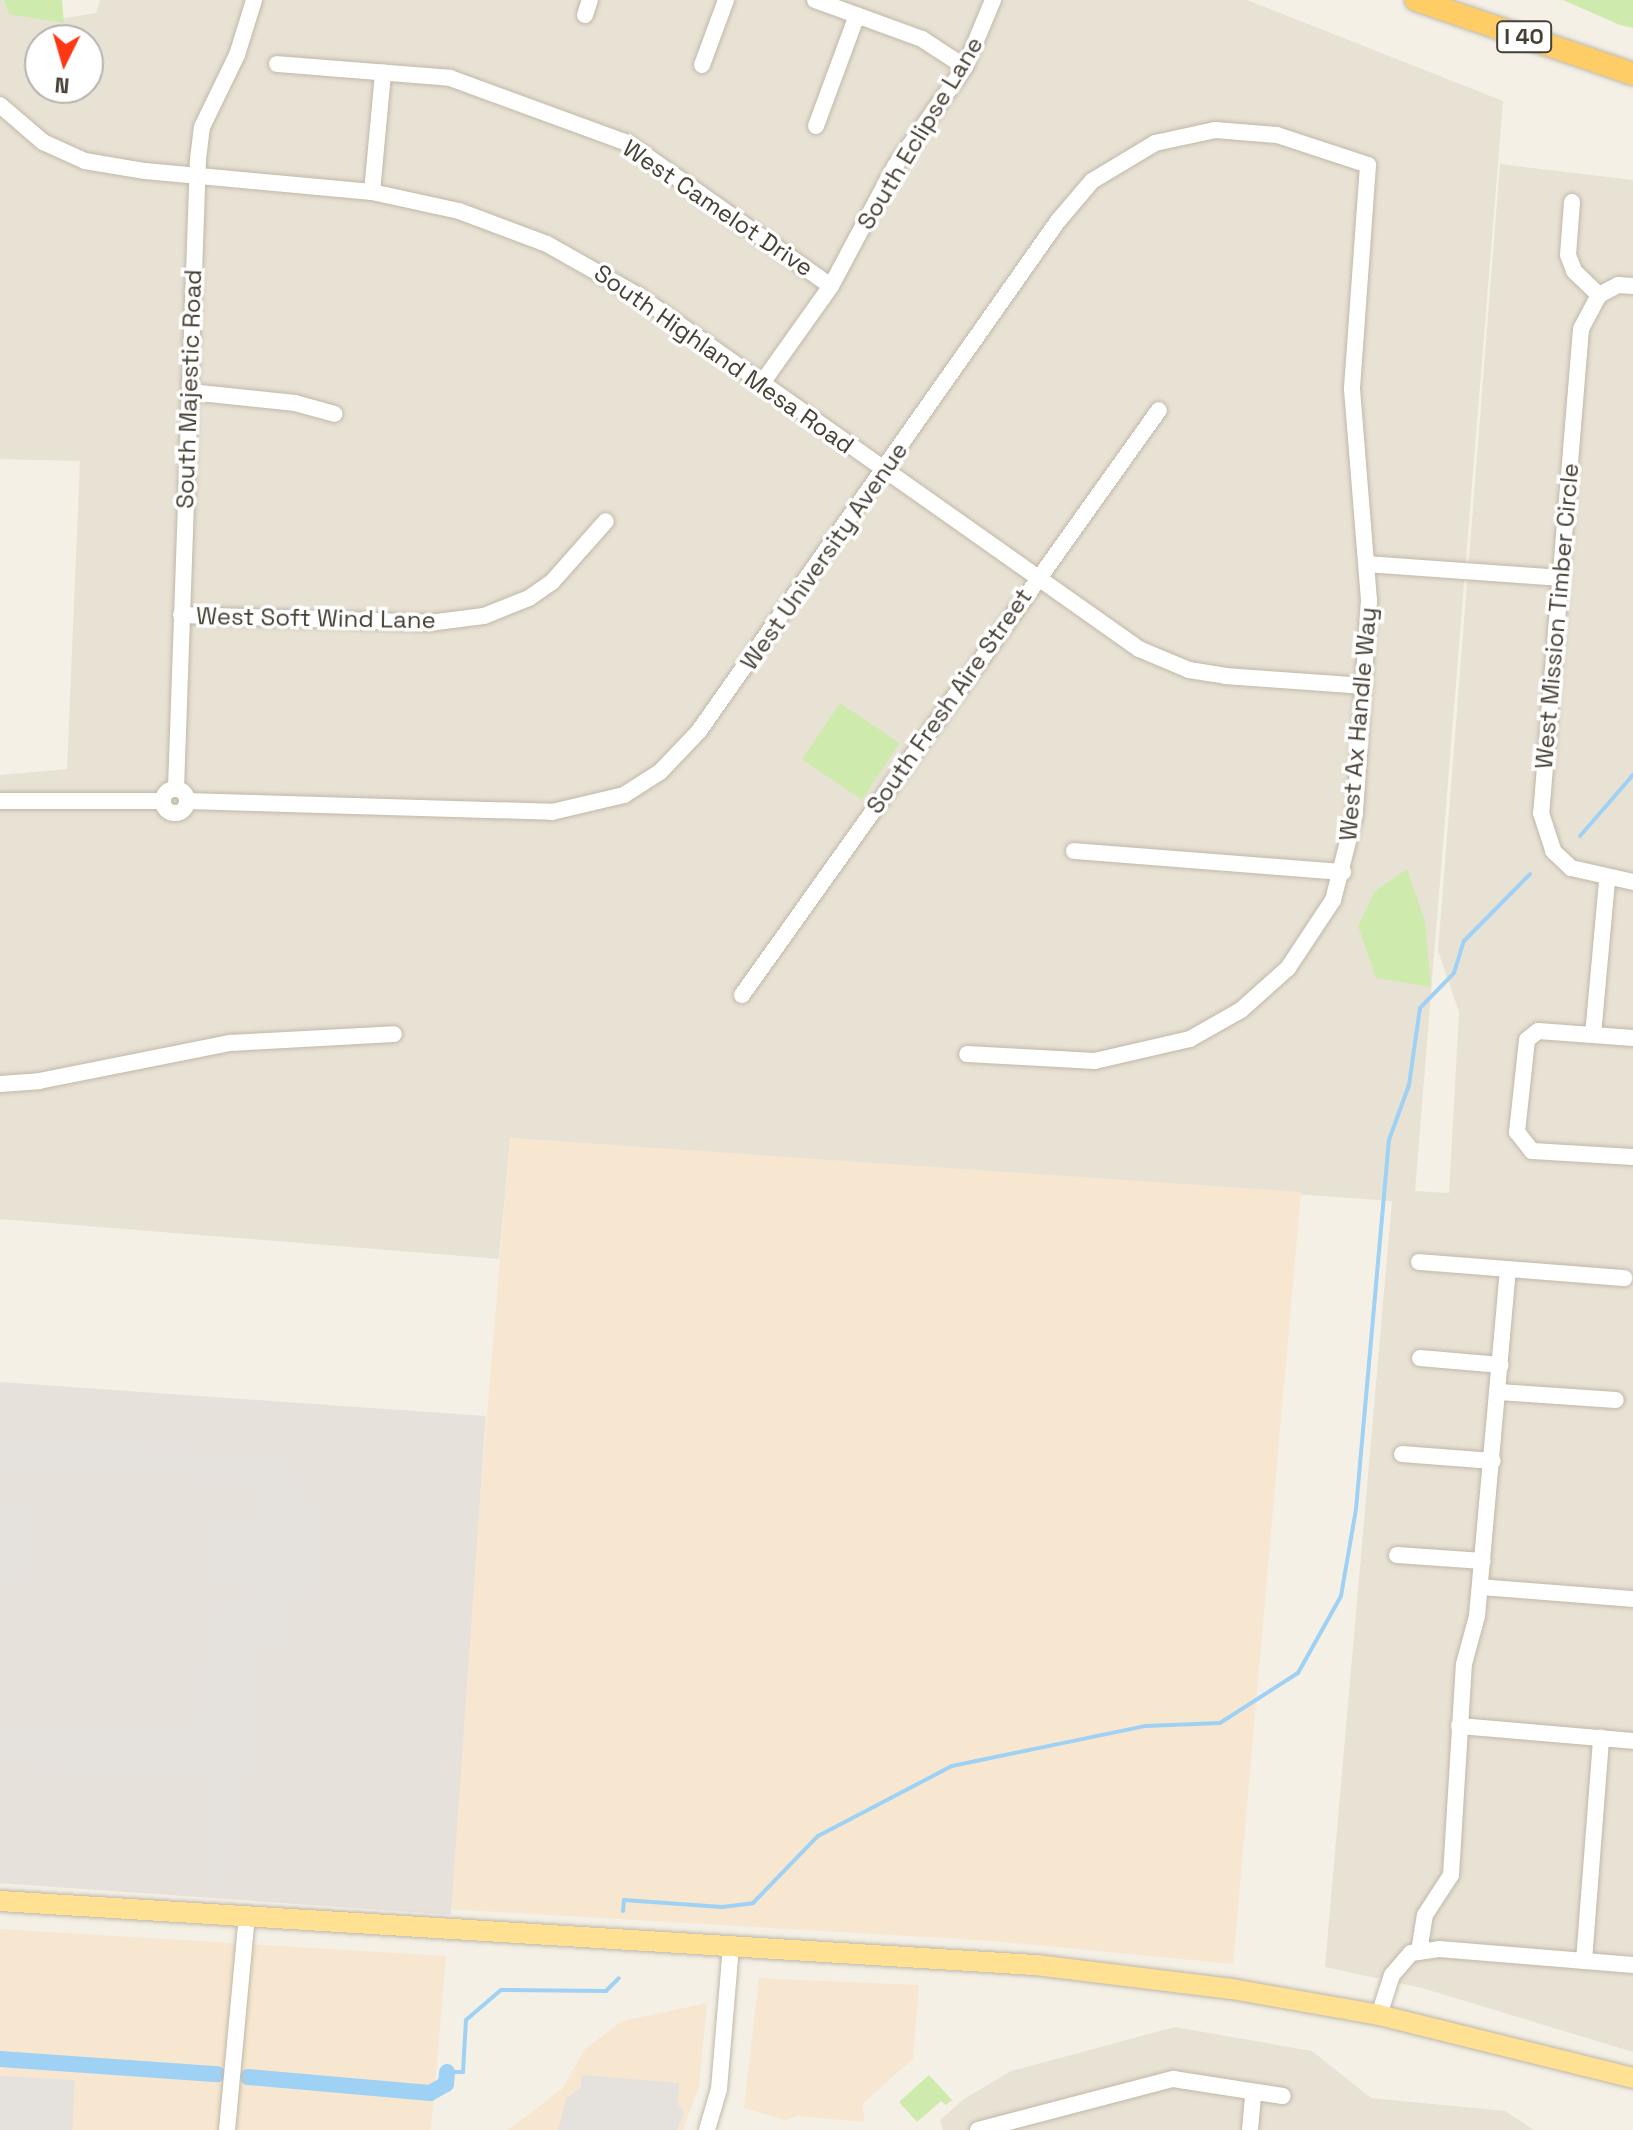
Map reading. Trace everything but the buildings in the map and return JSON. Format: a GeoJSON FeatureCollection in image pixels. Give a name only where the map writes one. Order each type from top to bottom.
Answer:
{"type":"FeatureCollection","features":[{"type":"Feature","properties":{"kind":"highway","name":"I 40"},"geometry":{"type":"LineString","coordinates":[[1416,0],[1633,74]]}},
{"type":"Feature","properties":{"kind":"main road"},"geometry":{"type":"LineString","coordinates":[[0,1901],[1036,1965],[1232,1989],[1379,2015],[1633,2078]]}},
{"type":"Feature","properties":{"kind":"street","name":"South Majestic Road"},"geometry":{"type":"LineString","coordinates":[[175,797],[196,175],[202,127],[237,55],[254,0]]}},
{"type":"Feature","properties":{"kind":"street"},"geometry":{"type":"LineString","coordinates":[[702,65],[726,0]]}},
{"type":"Feature","properties":{"kind":"street"},"geometry":{"type":"LineString","coordinates":[[815,0],[853,9],[922,39],[965,67]]}},
{"type":"Feature","properties":{"kind":"street","name":"South Eclipse Lane"},"geometry":{"type":"LineString","coordinates":[[762,383],[831,286],[895,166],[965,67],[993,0]]}},
{"type":"Feature","properties":{"kind":"street"},"geometry":{"type":"LineString","coordinates":[[816,126],[853,9]]}},
{"type":"Feature","properties":{"kind":"street","name":"West Camelot Drive"},"geometry":{"type":"LineString","coordinates":[[277,64],[450,78],[628,143],[831,286]]}},
{"type":"Feature","properties":{"kind":"street"},"geometry":{"type":"LineString","coordinates":[[372,192],[383,73]]}},
{"type":"Feature","properties":{"kind":"street","name":"South Highland Mesa Road"},"geometry":{"type":"LineString","coordinates":[[0,105],[43,142],[85,161],[372,192],[459,211],[547,244],[639,296],[1139,649],[1176,666],[1225,676],[1365,686]]}},
{"type":"Feature","properties":{"kind":"street","name":"West University Avenue"},"geometry":{"type":"LineString","coordinates":[[0,801],[175,797],[552,812],[624,795],[660,772],[699,731],[1073,201],[1130,155],[1183,134],[1243,129],[1368,165]]}},
{"type":"Feature","properties":{"kind":"street","name":"West Ax Handle Way"},"geometry":{"type":"LineString","coordinates":[[967,1054],[1095,1061],[1190,1039],[1241,1010],[1288,968],[1319,927],[1343,872],[1355,814],[1365,686],[1367,564],[1352,389],[1368,165]]}},
{"type":"Feature","properties":{"kind":"street"},"geometry":{"type":"LineString","coordinates":[[1572,202],[1568,255],[1574,271],[1599,295],[1618,285],[1633,286]]}},
{"type":"Feature","properties":{"kind":"street","name":"West Mission Timber Circle"},"geometry":{"type":"LineString","coordinates":[[1599,295],[1581,329],[1541,813],[1553,851],[1571,868],[1607,880],[1633,882]]}},
{"type":"Feature","properties":{"kind":"street"},"geometry":{"type":"LineString","coordinates":[[190,392],[295,403],[335,414]]}},
{"type":"Feature","properties":{"kind":"street","name":"South Fresh Aire Street"},"geometry":{"type":"LineString","coordinates":[[742,995],[1037,576],[1159,410]]}},
{"type":"Feature","properties":{"kind":"street","name":"West Soft Wind Lane"},"geometry":{"type":"LineString","coordinates":[[181,615],[429,623],[484,616],[529,598],[552,582],[606,521]]}},
{"type":"Feature","properties":{"kind":"street"},"geometry":{"type":"LineString","coordinates":[[1367,564],[1560,578]]}},
{"type":"Feature","properties":{"kind":"street"},"geometry":{"type":"LineString","coordinates":[[1074,851],[1343,872]]}},
{"type":"Feature","properties":{"kind":"street"},"geometry":{"type":"LineString","coordinates":[[1593,1035],[1607,880]]}},
{"type":"Feature","properties":{"kind":"street"},"geometry":{"type":"LineString","coordinates":[[1633,1038],[1538,1031],[1527,1040],[1517,1132],[1532,1151],[1633,1157]]}},
{"type":"Feature","properties":{"kind":"street"},"geometry":{"type":"LineString","coordinates":[[0,1084],[39,1081],[230,1043],[394,1034]]}},
{"type":"Feature","properties":{"kind":"street"},"geometry":{"type":"LineString","coordinates":[[1419,1262],[1624,1278]]}},
{"type":"Feature","properties":{"kind":"street"},"geometry":{"type":"LineString","coordinates":[[1419,1952],[1425,1915],[1451,1875],[1459,1726],[1466,1653],[1483,1561],[1508,1269]]}},
{"type":"Feature","properties":{"kind":"street"},"geometry":{"type":"LineString","coordinates":[[1420,1358],[1501,1365]]}},
{"type":"Feature","properties":{"kind":"street"},"geometry":{"type":"LineString","coordinates":[[1499,1392],[1616,1400]]}},
{"type":"Feature","properties":{"kind":"street"},"geometry":{"type":"LineString","coordinates":[[1402,1454],[1493,1461]]}},
{"type":"Feature","properties":{"kind":"street"},"geometry":{"type":"LineString","coordinates":[[1397,1555],[1483,1561]]}},
{"type":"Feature","properties":{"kind":"street"},"geometry":{"type":"LineString","coordinates":[[1480,1587],[1633,1599]]}},
{"type":"Feature","properties":{"kind":"street"},"geometry":{"type":"LineString","coordinates":[[1459,1726],[1633,1741]]}},
{"type":"Feature","properties":{"kind":"street"},"geometry":{"type":"LineString","coordinates":[[1584,1961],[1601,1738]]}},
{"type":"Feature","properties":{"kind":"street"},"geometry":{"type":"LineString","coordinates":[[227,2130],[247,1915]]}},
{"type":"Feature","properties":{"kind":"street"},"geometry":{"type":"LineString","coordinates":[[707,2130],[719,2089],[731,1946]]}},
{"type":"Feature","properties":{"kind":"street"},"geometry":{"type":"LineString","coordinates":[[1379,2015],[1392,1975],[1411,1953],[1439,1949],[1633,1965]]}},
{"type":"Feature","properties":{"kind":"street"},"geometry":{"type":"LineString","coordinates":[[978,2130],[1173,2079],[1283,2096]]}},
{"type":"Feature","properties":{"kind":"street"},"geometry":{"type":"LineString","coordinates":[[1250,2130],[1253,2092]]}},
{"type":"Feature","properties":{"kind":"shaded area"},"geometry":{"type":"Polygon","coordinates":[[[0,0],[44,0],[54,20],[96,13],[100,0],[1247,0],[1503,101],[1415,1191],[1449,1193],[1459,1012],[1438,951],[1500,164],[1633,180],[1633,2052],[1422,1988],[1325,1967],[1392,1201],[510,1138],[499,1259],[0,1219],[0,775],[67,769],[80,461],[0,459],[0,0]]]}},
{"type":"Feature","properties":{"kind":"shaded area"},"geometry":{"type":"Polygon","coordinates":[[[510,1138],[1301,1192],[1233,1964],[994,1941],[446,1909],[510,1138]]]}},
{"type":"Feature","properties":{"kind":"shaded area"},"geometry":{"type":"Polygon","coordinates":[[[0,1382],[486,1416],[451,1915],[0,1883],[0,1382]]]}},
{"type":"Feature","properties":{"kind":"shaded area"},"geometry":{"type":"Polygon","coordinates":[[[0,1442],[282,1462],[298,1504],[308,1512],[322,1514],[318,1583],[291,1591],[284,1635],[277,1642],[264,1641],[264,1634],[239,1635],[250,1638],[243,1773],[232,1773],[223,1894],[211,1893],[217,1772],[0,1759],[0,1742],[3,1727],[95,1731],[192,1740],[192,1754],[216,1756],[214,1750],[203,1749],[211,1614],[249,1612],[257,1592],[246,1581],[212,1579],[213,1561],[260,1558],[255,1547],[215,1545],[216,1519],[261,1521],[258,1490],[237,1475],[0,1463],[0,1442]]]}},
{"type":"Feature","properties":{"kind":"shaded area"},"geometry":{"type":"Polygon","coordinates":[[[0,1507],[29,1509],[28,1527],[0,1525],[0,1507]]]}},
{"type":"Feature","properties":{"kind":"shaded area"},"geometry":{"type":"Polygon","coordinates":[[[0,1532],[23,1535],[17,1584],[0,1582],[0,1532]]]}},
{"type":"Feature","properties":{"kind":"shaded area"},"geometry":{"type":"Polygon","coordinates":[[[0,1929],[446,1956],[431,2130],[0,2130],[0,1929]]]}},
{"type":"Feature","properties":{"kind":"shaded area"},"geometry":{"type":"Polygon","coordinates":[[[759,1978],[919,1985],[913,2059],[862,2104],[865,2122],[797,2116],[786,2120],[744,2108],[759,1978]]]}},
{"type":"Feature","properties":{"kind":"shaded area"},"geometry":{"type":"Polygon","coordinates":[[[707,2003],[699,2086],[683,2130],[508,2130],[563,2088],[585,2049],[622,2021],[707,2003]]]}},
{"type":"Feature","properties":{"kind":"shaded area"},"geometry":{"type":"Polygon","coordinates":[[[1175,2027],[1312,2051],[1371,2098],[1505,2111],[1534,2130],[943,2130],[940,2120],[964,2099],[1011,2071],[1175,2027]]]}},
{"type":"Feature","properties":{"kind":"shaded area"},"geometry":{"type":"Polygon","coordinates":[[[581,2075],[679,2083],[678,2104],[684,2112],[677,2130],[558,2130],[566,2099],[581,2087],[581,2075]]]}},
{"type":"Feature","properties":{"kind":"shaded area"},"geometry":{"type":"Polygon","coordinates":[[[0,2076],[75,2080],[72,2130],[0,2130],[0,2076]]]}},
{"type":"Feature","properties":{"kind":"green space"},"geometry":{"type":"Polygon","coordinates":[[[4,0],[62,0],[64,23],[9,14],[4,0]]]}},
{"type":"Feature","properties":{"kind":"green space"},"geometry":{"type":"Polygon","coordinates":[[[1563,0],[1633,0],[1633,28],[1620,25],[1563,0]]]}},
{"type":"Feature","properties":{"kind":"green space"},"geometry":{"type":"Polygon","coordinates":[[[840,703],[900,743],[862,800],[802,759],[840,703]]]}},
{"type":"Feature","properties":{"kind":"green space"},"geometry":{"type":"Polygon","coordinates":[[[1407,869],[1425,921],[1431,987],[1376,978],[1358,926],[1375,891],[1407,869]]]}},
{"type":"Feature","properties":{"kind":"green space"},"geometry":{"type":"Polygon","coordinates":[[[929,2075],[952,2100],[946,2105],[941,2101],[917,2122],[899,2102],[929,2075]]]}},
{"type":"Feature","properties":{"kind":"waterway"},"geometry":{"type":"LineString","coordinates":[[1580,836],[1633,775]]}},
{"type":"Feature","properties":{"kind":"waterway"},"geometry":{"type":"LineString","coordinates":[[623,1911],[624,1900],[722,1907],[753,1903],[818,1836],[952,1766],[1146,1726],[1220,1723],[1298,1673],[1341,1596],[1356,1509],[1389,1140],[1409,1085],[1420,1008],[1454,973],[1464,941],[1530,874]]}},
{"type":"Feature","properties":{"kind":"waterway"},"geometry":{"type":"LineString","coordinates":[[447,2072],[463,2072],[466,2020],[501,1990],[606,1991],[619,1978]]}},
{"type":"Feature","properties":{"kind":"waterway"},"geometry":{"type":"LineString","coordinates":[[0,2059],[217,2074]]}},
{"type":"Feature","properties":{"kind":"waterway"},"geometry":{"type":"LineString","coordinates":[[248,2077],[430,2093],[446,2084],[447,2072]]}}]}
